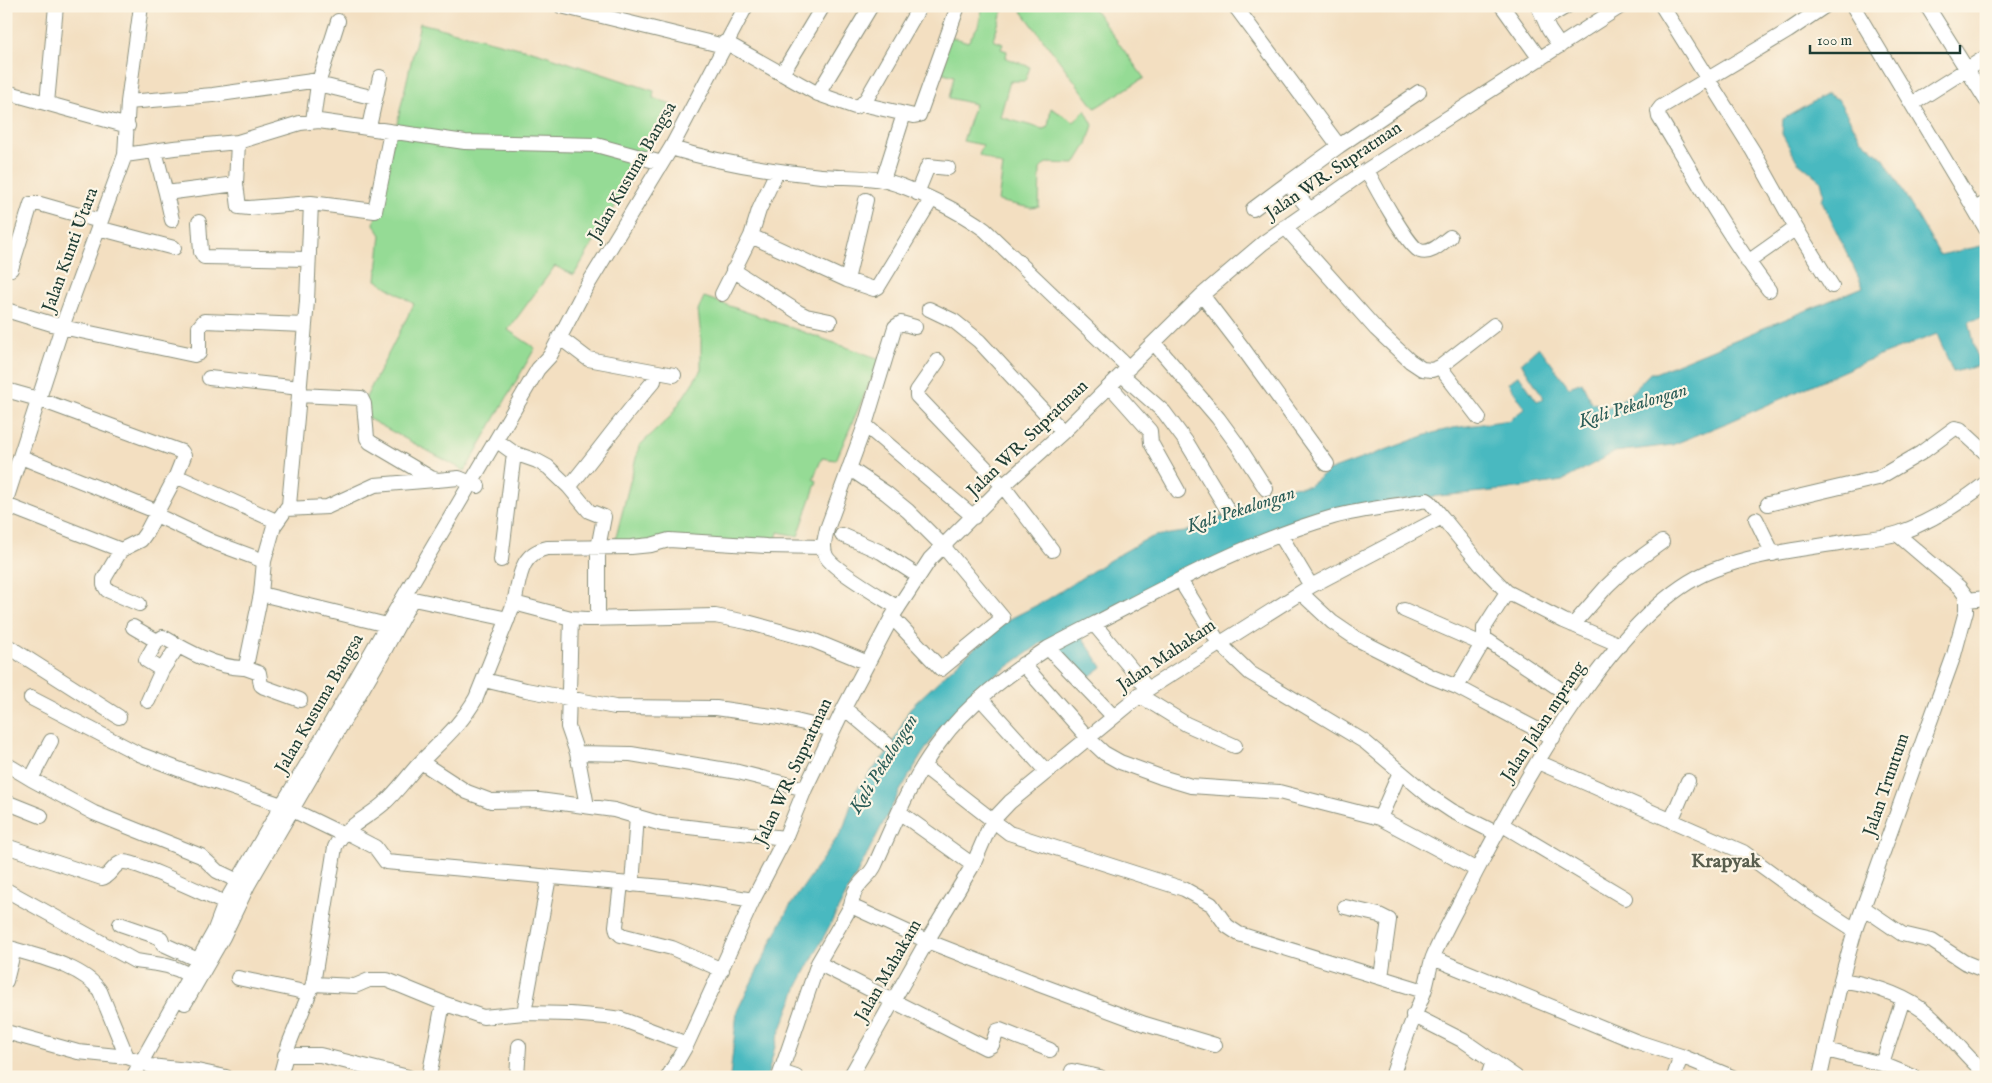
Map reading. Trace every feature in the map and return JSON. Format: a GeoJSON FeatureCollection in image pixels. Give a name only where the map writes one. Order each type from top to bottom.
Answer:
{"type":"FeatureCollection","features":[{"type":"Feature","properties":{"kind":"street"},"geometry":{"type":"LineString","coordinates":[[47,103],[56,6]]}},
{"type":"Feature","properties":{"kind":"street","name":"Jalan Kunti Utara"},"geometry":{"type":"LineString","coordinates":[[6,500],[62,327],[126,155],[128,102],[141,6]]}},
{"type":"Feature","properties":{"kind":"street"},"geometry":{"type":"LineString","coordinates":[[562,6],[599,11],[725,44],[818,94],[856,107],[862,104],[920,6]]}},
{"type":"Feature","properties":{"kind":"street","name":"Jalan Kusuma Bangsa"},"geometry":{"type":"LineString","coordinates":[[169,1020],[189,975],[198,960],[219,934],[225,903],[316,759],[499,442],[546,373],[550,366],[550,356],[584,291],[671,148],[746,6]]}},
{"type":"Feature","properties":{"kind":"street"},"geometry":{"type":"LineString","coordinates":[[782,74],[823,6]]}},
{"type":"Feature","properties":{"kind":"street"},"geometry":{"type":"LineString","coordinates":[[818,94],[871,6]]}},
{"type":"Feature","properties":{"kind":"street"},"geometry":{"type":"LineString","coordinates":[[862,104],[914,116],[919,115],[958,6]]}},
{"type":"Feature","properties":{"kind":"street"},"geometry":{"type":"LineString","coordinates":[[1235,6],[1338,146]]}},
{"type":"Feature","properties":{"kind":"street"},"geometry":{"type":"LineString","coordinates":[[1502,6],[1535,52]]}},
{"type":"Feature","properties":{"kind":"street"},"geometry":{"type":"LineString","coordinates":[[1538,6],[1552,34]]}},
{"type":"Feature","properties":{"kind":"street"},"geometry":{"type":"LineString","coordinates":[[1552,34],[1567,6]]}},
{"type":"Feature","properties":{"kind":"street","name":"Jalan WR. Supratman"},"geometry":{"type":"LineString","coordinates":[[668,1077],[687,1044],[753,900],[785,838],[805,789],[844,708],[895,612],[918,576],[943,546],[1063,432],[1202,295],[1263,243],[1535,52],[1552,34],[1621,6]]}},
{"type":"Feature","properties":{"kind":"street"},"geometry":{"type":"LineString","coordinates":[[1662,6],[1753,151],[1796,228],[1832,286]]}},
{"type":"Feature","properties":{"kind":"street"},"geometry":{"type":"LineString","coordinates":[[1769,290],[1748,262],[1658,114],[1658,109],[1788,31],[1825,6]]}},
{"type":"Feature","properties":{"kind":"street"},"geometry":{"type":"LineString","coordinates":[[1853,6],[1912,104],[1979,204],[1986,229]]}},
{"type":"Feature","properties":{"kind":"street"},"geometry":{"type":"LineString","coordinates":[[1926,6],[1986,100]]}},
{"type":"Feature","properties":{"kind":"street"},"geometry":{"type":"LineString","coordinates":[[313,121],[318,82],[338,20]]}},
{"type":"Feature","properties":{"kind":"street"},"geometry":{"type":"LineString","coordinates":[[1912,104],[1986,58]]}},
{"type":"Feature","properties":{"kind":"street"},"geometry":{"type":"LineString","coordinates":[[369,127],[380,77]]}},
{"type":"Feature","properties":{"kind":"street"},"geometry":{"type":"LineString","coordinates":[[128,102],[212,95],[318,82],[375,98]]}},
{"type":"Feature","properties":{"kind":"street"},"geometry":{"type":"LineString","coordinates":[[6,92],[128,126]]}},
{"type":"Feature","properties":{"kind":"street"},"geometry":{"type":"LineString","coordinates":[[1253,209],[1338,146],[1419,92]]}},
{"type":"Feature","properties":{"kind":"street"},"geometry":{"type":"LineString","coordinates":[[883,180],[904,114]]}},
{"type":"Feature","properties":{"kind":"street"},"geometry":{"type":"LineString","coordinates":[[126,155],[238,142],[300,123],[313,121],[369,127],[391,132],[465,142],[596,146],[662,163]]}},
{"type":"Feature","properties":{"kind":"street"},"geometry":{"type":"LineString","coordinates":[[238,142],[236,184],[238,206],[243,208],[311,202],[375,211],[391,132]]}},
{"type":"Feature","properties":{"kind":"street"},"geometry":{"type":"LineString","coordinates":[[671,148],[713,159],[777,171],[883,180],[918,193],[969,219],[985,230],[1164,412],[1186,443],[1227,509]]}},
{"type":"Feature","properties":{"kind":"street"},"geometry":{"type":"LineString","coordinates":[[155,151],[172,220]]}},
{"type":"Feature","properties":{"kind":"street"},"geometry":{"type":"LineString","coordinates":[[918,193],[926,167],[931,165],[948,168]]}},
{"type":"Feature","properties":{"kind":"street"},"geometry":{"type":"LineString","coordinates":[[1367,170],[1407,238],[1416,249],[1424,252],[1431,251],[1450,237]]}},
{"type":"Feature","properties":{"kind":"street"},"geometry":{"type":"LineString","coordinates":[[722,294],[751,236],[759,210],[777,171]]}},
{"type":"Feature","properties":{"kind":"street"},"geometry":{"type":"LineString","coordinates":[[1288,183],[1309,209]]}},
{"type":"Feature","properties":{"kind":"street"},"geometry":{"type":"LineString","coordinates":[[166,193],[236,184]]}},
{"type":"Feature","properties":{"kind":"street"},"geometry":{"type":"LineString","coordinates":[[847,280],[866,200]]}},
{"type":"Feature","properties":{"kind":"street"},"geometry":{"type":"LineString","coordinates":[[751,236],[847,280],[872,288],[878,287],[931,200]]}},
{"type":"Feature","properties":{"kind":"street"},"geometry":{"type":"LineString","coordinates":[[245,668],[261,594],[264,562],[276,521],[289,505],[304,325],[311,202]]}},
{"type":"Feature","properties":{"kind":"street"},"geometry":{"type":"LineString","coordinates":[[11,269],[31,204],[40,204],[174,248]]}},
{"type":"Feature","properties":{"kind":"street"},"geometry":{"type":"LineString","coordinates":[[199,222],[201,252],[204,257],[308,259]]}},
{"type":"Feature","properties":{"kind":"street"},"geometry":{"type":"LineString","coordinates":[[1285,227],[1376,329],[1410,361],[1422,369],[1432,370],[1440,367],[1494,325]]}},
{"type":"Feature","properties":{"kind":"street"},"geometry":{"type":"LineString","coordinates":[[1748,262],[1796,228]]}},
{"type":"Feature","properties":{"kind":"street"},"geometry":{"type":"LineString","coordinates":[[733,270],[801,314],[830,321]]}},
{"type":"Feature","properties":{"kind":"street"},"geometry":{"type":"LineString","coordinates":[[1202,295],[1327,464]]}},
{"type":"Feature","properties":{"kind":"street"},"geometry":{"type":"LineString","coordinates":[[929,309],[954,321],[979,341],[1063,432]]}},
{"type":"Feature","properties":{"kind":"street"},"geometry":{"type":"LineString","coordinates":[[6,310],[62,327],[196,355],[199,351],[200,324],[204,321],[304,325]]}},
{"type":"Feature","properties":{"kind":"street"},"geometry":{"type":"LineString","coordinates":[[849,468],[886,493],[908,511],[943,546],[1002,616],[1002,619],[942,669],[895,612],[828,560],[824,547],[827,529],[849,468],[865,425],[895,327],[900,323],[915,327]]}},
{"type":"Feature","properties":{"kind":"street"},"geometry":{"type":"LineString","coordinates":[[559,337],[588,359],[674,375]]}},
{"type":"Feature","properties":{"kind":"street"},"geometry":{"type":"LineString","coordinates":[[1154,343],[1218,418],[1266,489]]}},
{"type":"Feature","properties":{"kind":"street"},"geometry":{"type":"LineString","coordinates":[[938,361],[918,391],[917,396],[1004,486],[1052,550]]}},
{"type":"Feature","properties":{"kind":"street"},"geometry":{"type":"LineString","coordinates":[[1440,367],[1479,418]]}},
{"type":"Feature","properties":{"kind":"street"},"geometry":{"type":"LineString","coordinates":[[209,378],[361,398],[364,402],[368,440],[436,480]]}},
{"type":"Feature","properties":{"kind":"street"},"geometry":{"type":"LineString","coordinates":[[569,487],[620,420],[654,381]]}},
{"type":"Feature","properties":{"kind":"street"},"geometry":{"type":"LineString","coordinates":[[1110,386],[1150,431],[1151,443],[1178,491]]}},
{"type":"Feature","properties":{"kind":"street"},"geometry":{"type":"LineString","coordinates":[[6,390],[38,399],[182,452],[184,456],[176,476],[157,514],[141,540],[120,550],[104,579],[104,585],[111,592],[139,604]]}},
{"type":"Feature","properties":{"kind":"street"},"geometry":{"type":"LineString","coordinates":[[865,425],[974,517]]}},
{"type":"Feature","properties":{"kind":"street"},"geometry":{"type":"LineString","coordinates":[[1768,504],[1883,476],[1922,453],[1955,428],[1960,429],[1986,453]]}},
{"type":"Feature","properties":{"kind":"street"},"geometry":{"type":"LineString","coordinates":[[499,442],[514,453],[548,467],[589,510],[604,517],[598,548],[598,619]]}},
{"type":"Feature","properties":{"kind":"street"},"geometry":{"type":"LineString","coordinates":[[501,560],[514,453]]}},
{"type":"Feature","properties":{"kind":"street"},"geometry":{"type":"LineString","coordinates":[[20,457],[157,514],[213,542],[264,562]]}},
{"type":"Feature","properties":{"kind":"street"},"geometry":{"type":"LineString","coordinates":[[176,476],[276,521]]}},
{"type":"Feature","properties":{"kind":"street"},"geometry":{"type":"LineString","coordinates":[[286,509],[327,507],[375,484],[459,478],[474,484]]}},
{"type":"Feature","properties":{"kind":"street","name":"Jalan Jalan mprang"},"geometry":{"type":"LineString","coordinates":[[1392,1077],[1424,991],[1432,958],[1498,828],[1576,700],[1620,645],[1666,598],[1698,577],[1728,565],[1773,554],[1897,534],[1933,518],[1986,484]]}},
{"type":"Feature","properties":{"kind":"street"},"geometry":{"type":"LineString","coordinates":[[796,1077],[780,1074],[818,963],[851,906],[856,888],[872,873],[898,812],[923,766],[944,736],[963,714],[1023,664],[1048,648],[1180,579],[1280,536],[1340,516],[1427,500],[1482,565],[1508,592],[1573,625],[1620,645]]}},
{"type":"Feature","properties":{"kind":"street"},"geometry":{"type":"LineString","coordinates":[[6,505],[120,550]]}},
{"type":"Feature","properties":{"kind":"street","name":"Jalan Mahakam"},"geometry":{"type":"LineString","coordinates":[[850,1077],[927,941],[974,865],[992,821],[1010,802],[1144,692],[1219,643],[1306,590],[1442,516]]}},
{"type":"Feature","properties":{"kind":"street"},"geometry":{"type":"LineString","coordinates":[[1756,519],[1773,554]]}},
{"type":"Feature","properties":{"kind":"street"},"geometry":{"type":"LineString","coordinates":[[1897,534],[1959,587],[1967,600],[1986,598]]}},
{"type":"Feature","properties":{"kind":"street"},"geometry":{"type":"LineString","coordinates":[[842,535],[881,552],[918,576]]}},
{"type":"Feature","properties":{"kind":"street"},"geometry":{"type":"LineString","coordinates":[[1280,536],[1306,590],[1332,622],[1357,639],[1432,677],[1457,687],[1553,738]]}},
{"type":"Feature","properties":{"kind":"street"},"geometry":{"type":"LineString","coordinates":[[280,1077],[285,1055],[311,989],[335,847],[345,833],[384,804],[469,711],[484,680],[514,603],[524,563],[534,552],[547,548],[651,545],[669,540],[766,546],[824,547]]}},
{"type":"Feature","properties":{"kind":"street"},"geometry":{"type":"LineString","coordinates":[[1573,625],[1607,586],[1626,568],[1662,542]]}},
{"type":"Feature","properties":{"kind":"street"},"geometry":{"type":"LineString","coordinates":[[1185,588],[1219,643],[1250,673],[1365,742],[1400,772],[1452,811],[1498,828],[1624,898]]}},
{"type":"Feature","properties":{"kind":"street"},"geometry":{"type":"LineString","coordinates":[[1457,687],[1483,641],[1484,628],[1508,592]]}},
{"type":"Feature","properties":{"kind":"street"},"geometry":{"type":"LineString","coordinates":[[261,594],[387,625]]}},
{"type":"Feature","properties":{"kind":"street"},"geometry":{"type":"LineString","coordinates":[[408,598],[508,619]]}},
{"type":"Feature","properties":{"kind":"street","name":"Jalan Kusuma Bangsa"},"geometry":{"type":"LineString","coordinates":[[378,652],[387,625],[408,598]]}},
{"type":"Feature","properties":{"kind":"street","name":"Jalan Truntum"},"geometry":{"type":"LineString","coordinates":[[1820,1077],[1841,980],[1856,930],[1954,655],[1966,611],[1967,600]]}},
{"type":"Feature","properties":{"kind":"street"},"geometry":{"type":"LineString","coordinates":[[514,603],[571,618],[715,616],[747,622],[812,640],[868,663]]}},
{"type":"Feature","properties":{"kind":"street"},"geometry":{"type":"LineString","coordinates":[[1404,610],[1483,641],[1576,700]]}},
{"type":"Feature","properties":{"kind":"street"},"geometry":{"type":"LineString","coordinates":[[571,618],[568,726],[577,753],[586,806]]}},
{"type":"Feature","properties":{"kind":"street"},"geometry":{"type":"LineString","coordinates":[[1094,624],[1144,692],[1186,724],[1235,746]]}},
{"type":"Feature","properties":{"kind":"street"},"geometry":{"type":"LineString","coordinates":[[133,627],[157,641]]}},
{"type":"Feature","properties":{"kind":"street"},"geometry":{"type":"LineString","coordinates":[[162,670],[146,660],[162,636],[178,646],[230,667],[245,668],[259,673],[261,685],[264,687],[300,700]]}},
{"type":"Feature","properties":{"kind":"street"},"geometry":{"type":"LineString","coordinates":[[6,645],[119,717]]}},
{"type":"Feature","properties":{"kind":"street"},"geometry":{"type":"LineString","coordinates":[[148,701],[162,670],[178,646]]}},
{"type":"Feature","properties":{"kind":"street"},"geometry":{"type":"LineString","coordinates":[[1048,648],[1113,716]]}},
{"type":"Feature","properties":{"kind":"street"},"geometry":{"type":"LineString","coordinates":[[1023,664],[1088,738],[1104,753],[1120,762],[1190,786],[1279,792],[1380,818],[1477,870]]}},
{"type":"Feature","properties":{"kind":"street"},"geometry":{"type":"LineString","coordinates":[[484,680],[615,707],[716,708],[772,716],[833,730]]}},
{"type":"Feature","properties":{"kind":"street"},"geometry":{"type":"LineString","coordinates":[[31,698],[139,754],[287,807],[345,833],[375,847],[386,862],[686,889],[753,900]]}},
{"type":"Feature","properties":{"kind":"street"},"geometry":{"type":"LineString","coordinates":[[982,698],[1046,771]]}},
{"type":"Feature","properties":{"kind":"street"},"geometry":{"type":"LineString","coordinates":[[844,708],[888,745]]}},
{"type":"Feature","properties":{"kind":"street"},"geometry":{"type":"LineString","coordinates":[[31,780],[51,741]]}},
{"type":"Feature","properties":{"kind":"street"},"geometry":{"type":"LineString","coordinates":[[577,753],[631,754],[745,774],[805,789]]}},
{"type":"Feature","properties":{"kind":"street"},"geometry":{"type":"LineString","coordinates":[[421,762],[467,792],[482,799],[502,801],[528,798],[614,810],[662,824],[785,838]]}},
{"type":"Feature","properties":{"kind":"street"},"geometry":{"type":"LineString","coordinates":[[1538,762],[1743,852],[1856,930]]}},
{"type":"Feature","properties":{"kind":"street"},"geometry":{"type":"LineString","coordinates":[[6,764],[31,780],[94,813],[201,856],[217,871],[238,881]]}},
{"type":"Feature","properties":{"kind":"street"},"geometry":{"type":"LineString","coordinates":[[923,766],[1010,833],[1197,895],[1211,904],[1227,926],[1239,934],[1424,991]]}},
{"type":"Feature","properties":{"kind":"street"},"geometry":{"type":"LineString","coordinates":[[1380,818],[1400,772]]}},
{"type":"Feature","properties":{"kind":"street"},"geometry":{"type":"LineString","coordinates":[[1671,821],[1688,782]]}},
{"type":"Feature","properties":{"kind":"street"},"geometry":{"type":"LineString","coordinates":[[6,802],[41,816]]}},
{"type":"Feature","properties":{"kind":"street","name":"Jalan Kusuma Bangsa"},"geometry":{"type":"LineString","coordinates":[[142,1071],[169,1020],[248,885],[287,807]]}},
{"type":"Feature","properties":{"kind":"street"},"geometry":{"type":"LineString","coordinates":[[898,812],[974,865]]}},
{"type":"Feature","properties":{"kind":"street"},"geometry":{"type":"LineString","coordinates":[[637,816],[626,885],[616,926],[617,931],[621,935],[672,948],[722,970]]}},
{"type":"Feature","properties":{"kind":"street"},"geometry":{"type":"LineString","coordinates":[[6,846],[102,878],[106,878],[120,863],[126,862],[145,868],[225,903]]}},
{"type":"Feature","properties":{"kind":"street"},"geometry":{"type":"LineString","coordinates":[[524,1013],[549,877]]}},
{"type":"Feature","properties":{"kind":"street"},"geometry":{"type":"LineString","coordinates":[[6,890],[135,961],[175,967],[189,975]]}},
{"type":"Feature","properties":{"kind":"street"},"geometry":{"type":"LineString","coordinates":[[851,906],[927,941],[1145,1024],[1215,1044]]}},
{"type":"Feature","properties":{"kind":"street"},"geometry":{"type":"LineString","coordinates":[[1345,907],[1379,915],[1389,920],[1381,977]]}},
{"type":"Feature","properties":{"kind":"street"},"geometry":{"type":"LineString","coordinates":[[1864,908],[1902,934],[1932,941],[1964,962],[1986,971]]}},
{"type":"Feature","properties":{"kind":"street"},"geometry":{"type":"LineString","coordinates":[[120,924],[161,938],[163,944],[198,960]]}},
{"type":"Feature","properties":{"kind":"street"},"geometry":{"type":"LineString","coordinates":[[6,981],[10,948],[62,964],[94,982],[100,991],[127,1058],[142,1071],[197,1071],[226,1077]]}},
{"type":"Feature","properties":{"kind":"street"},"geometry":{"type":"LineString","coordinates":[[1432,958],[1635,1041],[1681,1056],[1732,1077]]}},
{"type":"Feature","properties":{"kind":"street"},"geometry":{"type":"LineString","coordinates":[[818,963],[986,1048],[992,1045],[997,1031],[1000,1030],[1050,1050]]}},
{"type":"Feature","properties":{"kind":"street"},"geometry":{"type":"LineString","coordinates":[[238,978],[311,989],[355,986],[369,980],[387,980],[483,1017],[524,1013],[570,1014],[614,1018],[687,1044]]}},
{"type":"Feature","properties":{"kind":"street"},"geometry":{"type":"LineString","coordinates":[[1841,980],[1877,987],[1903,999],[1929,1016],[1971,1061],[1986,1074]]}},
{"type":"Feature","properties":{"kind":"street"},"geometry":{"type":"LineString","coordinates":[[1882,1064],[1903,999]]}},
{"type":"Feature","properties":{"kind":"street"},"geometry":{"type":"LineString","coordinates":[[429,1077],[443,1003]]}},
{"type":"Feature","properties":{"kind":"street"},"geometry":{"type":"LineString","coordinates":[[1414,1014],[1464,1041],[1516,1077]]}},
{"type":"Feature","properties":{"kind":"street"},"geometry":{"type":"LineString","coordinates":[[6,1032],[78,1052],[127,1058]]}},
{"type":"Feature","properties":{"kind":"street"},"geometry":{"type":"LineString","coordinates":[[517,1077],[519,1046]]}},
{"type":"Feature","properties":{"kind":"street"},"geometry":{"type":"LineString","coordinates":[[1826,1050],[1882,1064],[1914,1077]]}},
{"type":"Feature","properties":{"kind":"street"},"geometry":{"type":"LineString","coordinates":[[285,1055],[320,1055],[408,1077]]}},
{"type":"Feature","properties":{"kind":"street"},"geometry":{"type":"LineString","coordinates":[[1674,1077],[1681,1056]]}},
{"type":"Feature","properties":{"kind":"street"},"geometry":{"type":"LineString","coordinates":[[1488,1077],[1493,1061]]}},
{"type":"Feature","properties":{"kind":"street"},"geometry":{"type":"LineString","coordinates":[[1072,1071],[1100,1077]]}},
{"type":"Feature","properties":{"kind":"green space"},"geometry":{"type":"Polygon","coordinates":[[[983,6],[1004,6],[993,40],[1003,44],[1001,49],[1007,51],[1006,58],[1030,67],[1025,81],[1010,81],[1000,117],[1043,129],[1048,127],[1051,108],[1074,122],[1085,110],[1093,125],[1087,144],[1075,164],[1046,163],[1040,169],[1039,207],[1031,208],[998,201],[1003,166],[979,155],[983,145],[963,141],[975,104],[949,98],[954,76],[937,71],[949,36],[968,42],[978,26],[983,6]]]}},
{"type":"Feature","properties":{"kind":"green space"},"geometry":{"type":"Polygon","coordinates":[[[1018,6],[1092,6],[1144,78],[1095,108],[1018,6]]]}},
{"type":"Feature","properties":{"kind":"green space"},"geometry":{"type":"Polygon","coordinates":[[[420,23],[539,53],[654,91],[653,98],[671,105],[622,195],[574,275],[555,266],[508,330],[535,348],[465,471],[369,419],[364,401],[414,304],[376,280],[381,235],[374,224],[420,23]]]}},
{"type":"Feature","properties":{"kind":"green space"},"geometry":{"type":"Polygon","coordinates":[[[704,297],[880,359],[836,460],[822,458],[813,479],[817,481],[798,536],[778,532],[775,544],[614,545],[639,446],[670,417],[701,370],[701,337],[698,310],[704,297]]]}},
{"type":"Feature","properties":{"kind":"water","name":"Kali Pekalongan"},"geometry":{"type":"Polygon","coordinates":[[[1827,94],[1838,99],[1861,139],[1884,159],[1940,255],[1986,245],[1986,317],[1969,321],[1979,366],[1953,372],[1937,334],[1866,361],[1729,422],[1672,445],[1615,452],[1562,481],[1503,490],[1396,500],[1310,519],[1076,628],[1102,667],[1082,682],[1043,642],[983,684],[941,726],[900,791],[798,986],[777,1039],[767,1077],[730,1077],[737,1011],[788,909],[843,829],[856,790],[890,749],[910,708],[963,658],[1008,620],[1045,601],[1110,560],[1155,536],[1185,532],[1282,487],[1309,486],[1328,471],[1429,434],[1453,428],[1510,420],[1525,408],[1508,383],[1519,375],[1537,401],[1544,398],[1521,363],[1539,347],[1569,387],[1582,382],[1591,402],[1608,408],[1628,396],[1650,373],[1655,373],[1863,287],[1822,201],[1824,193],[1821,181],[1797,161],[1782,134],[1783,119],[1827,94]]]}},
{"type":"Feature","properties":{"kind":"district","name":"Krapyak"},"geometry":{"type":"Point","coordinates":[1726,861]}}]}
